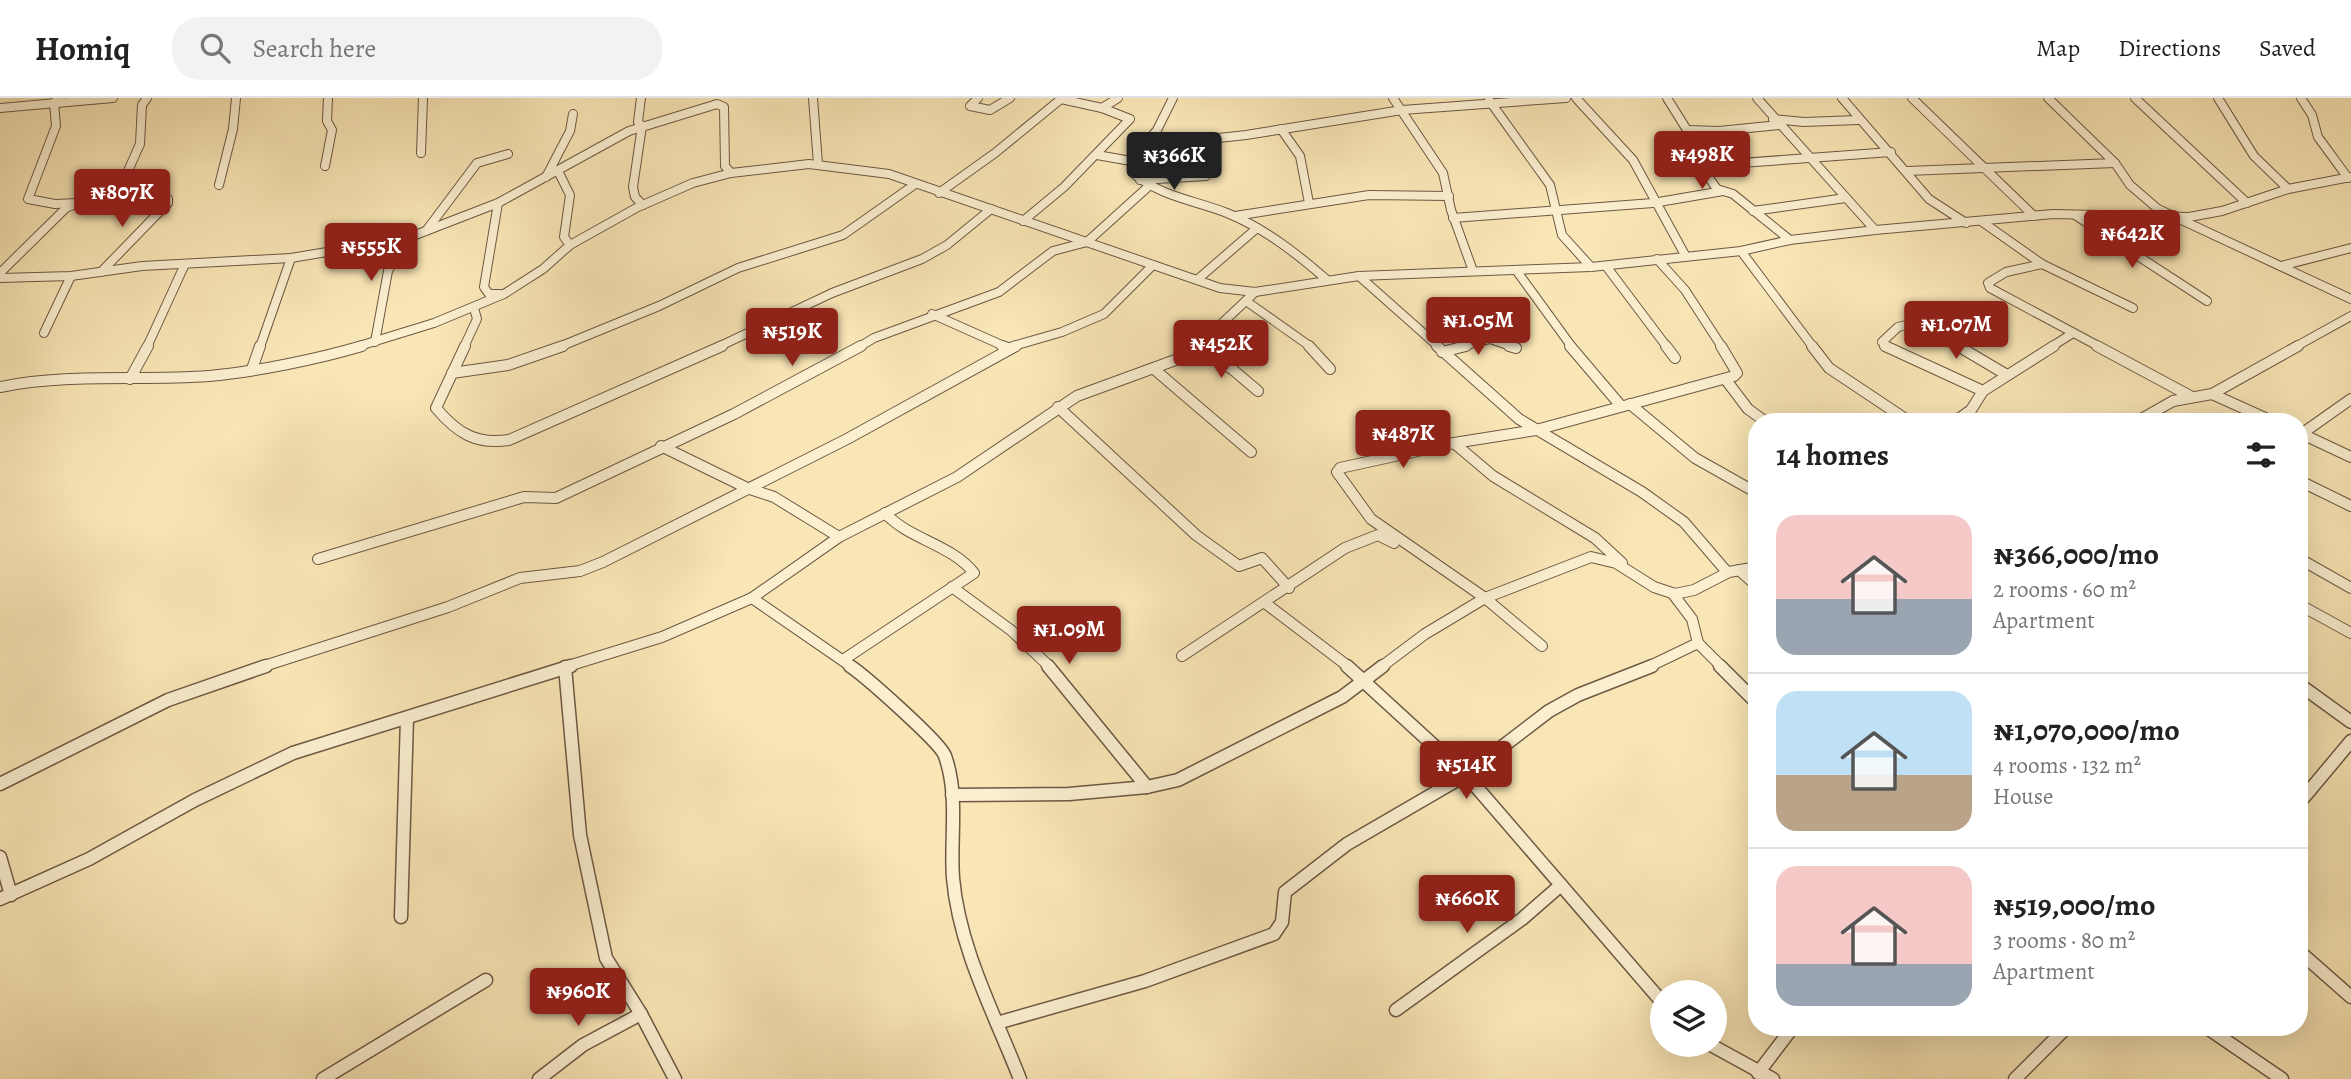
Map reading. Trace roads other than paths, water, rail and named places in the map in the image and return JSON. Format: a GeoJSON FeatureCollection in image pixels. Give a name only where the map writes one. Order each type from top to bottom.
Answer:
{"type":"FeatureCollection","features":[{"type":"Feature","properties":{"kind":"street"},"geometry":{"type":"LineString","coordinates":[[0,108],[57,100],[113,98]]}},
{"type":"Feature","properties":{"kind":"street"},"geometry":{"type":"LineString","coordinates":[[115,200],[140,144],[142,105],[147,98]]}},
{"type":"Feature","properties":{"kind":"street"},"geometry":{"type":"LineString","coordinates":[[219,185],[233,129],[236,98]]}},
{"type":"Feature","properties":{"kind":"street"},"geometry":{"type":"LineString","coordinates":[[325,166],[331,130],[327,121],[328,98]]}},
{"type":"Feature","properties":{"kind":"street"},"geometry":{"type":"LineString","coordinates":[[421,153],[423,98]]}},
{"type":"Feature","properties":{"kind":"street"},"geometry":{"type":"LineString","coordinates":[[641,98],[639,122],[642,126],[633,187],[635,197],[643,205]]}},
{"type":"Feature","properties":{"kind":"street"},"geometry":{"type":"LineString","coordinates":[[813,98],[818,164]]}},
{"type":"Feature","properties":{"kind":"street"},"geometry":{"type":"LineString","coordinates":[[978,98],[970,106],[990,110],[1010,98]]}},
{"type":"Feature","properties":{"kind":"street"},"geometry":{"type":"LineString","coordinates":[[939,193],[1066,98],[1102,108],[1132,121],[1023,221]]}},
{"type":"Feature","properties":{"kind":"street"},"geometry":{"type":"LineString","coordinates":[[1102,108],[1118,98]]}},
{"type":"Feature","properties":{"kind":"street"},"geometry":{"type":"LineString","coordinates":[[1173,98],[1157,130],[1132,161],[1133,173],[1149,186],[1235,216],[1257,228],[1288,246],[1326,279]]}},
{"type":"Feature","properties":{"kind":"street"},"geometry":{"type":"LineString","coordinates":[[1393,98],[1443,173],[1453,218],[1473,271]]}},
{"type":"Feature","properties":{"kind":"street"},"geometry":{"type":"LineString","coordinates":[[1144,146],[1402,110],[1490,101],[1566,98]]}},
{"type":"Feature","properties":{"kind":"street"},"geometry":{"type":"LineString","coordinates":[[1576,98],[1633,160],[1653,203],[1685,255]]}},
{"type":"Feature","properties":{"kind":"street"},"geometry":{"type":"LineString","coordinates":[[1667,98],[1687,130],[1687,147],[1723,191]]}},
{"type":"Feature","properties":{"kind":"street"},"geometry":{"type":"LineString","coordinates":[[1757,98],[1806,156],[1875,229]]}},
{"type":"Feature","properties":{"kind":"street"},"geometry":{"type":"LineString","coordinates":[[1842,98],[1858,120],[1891,152],[1929,198],[1966,223]]}},
{"type":"Feature","properties":{"kind":"street"},"geometry":{"type":"LineString","coordinates":[[1912,98],[2034,216]]}},
{"type":"Feature","properties":{"kind":"street"},"geometry":{"type":"LineString","coordinates":[[2048,98],[2115,163],[2143,198],[2172,218],[2351,299]]}},
{"type":"Feature","properties":{"kind":"street"},"geometry":{"type":"LineString","coordinates":[[2135,98],[2247,203]]}},
{"type":"Feature","properties":{"kind":"street"},"geometry":{"type":"LineString","coordinates":[[2218,98],[2254,156],[2288,189]]}},
{"type":"Feature","properties":{"kind":"street"},"geometry":{"type":"LineString","coordinates":[[0,387],[38,379],[54,382],[76,378],[211,376],[338,353],[474,307],[504,294],[543,269],[570,246],[643,205],[693,183],[731,173],[818,164],[888,174],[1220,288],[1255,292],[1359,276],[1591,267],[1741,251],[1790,240],[1875,229],[2034,216],[2172,218],[2222,211],[2288,189],[2350,178],[2318,137],[2312,115],[2301,98]]}},
{"type":"Feature","properties":{"kind":"street"},"geometry":{"type":"LineString","coordinates":[[57,100],[56,126],[28,199],[55,204],[160,197],[168,199],[168,203],[101,272]]}},
{"type":"Feature","properties":{"kind":"street"},"geometry":{"type":"LineString","coordinates":[[1490,101],[1550,185],[1562,235],[1591,267]]}},
{"type":"Feature","properties":{"kind":"street"},"geometry":{"type":"LineString","coordinates":[[0,275],[71,276],[185,264],[291,258],[405,239],[498,204],[642,126],[713,105],[722,105],[725,111],[724,139],[728,146],[725,166],[731,173]]}},
{"type":"Feature","properties":{"kind":"street"},"geometry":{"type":"LineString","coordinates":[[546,177],[570,131],[573,114]]}},
{"type":"Feature","properties":{"kind":"street"},"geometry":{"type":"LineString","coordinates":[[1687,130],[1719,131],[1776,122],[1858,120]]}},
{"type":"Feature","properties":{"kind":"street"},"geometry":{"type":"LineString","coordinates":[[1281,129],[1300,156],[1309,202]]}},
{"type":"Feature","properties":{"kind":"street"},"geometry":{"type":"LineString","coordinates":[[1700,166],[1806,156],[1891,152]]}},
{"type":"Feature","properties":{"kind":"street"},"geometry":{"type":"LineString","coordinates":[[425,233],[477,163],[508,154]]}},
{"type":"Feature","properties":{"kind":"street"},"geometry":{"type":"LineString","coordinates":[[1097,155],[1132,161]]}},
{"type":"Feature","properties":{"kind":"street"},"geometry":{"type":"LineString","coordinates":[[1907,171],[1982,166],[2115,163]]}},
{"type":"Feature","properties":{"kind":"street"},"geometry":{"type":"LineString","coordinates":[[558,172],[570,194],[564,237],[570,246]]}},
{"type":"Feature","properties":{"kind":"street"},"geometry":{"type":"LineString","coordinates":[[1140,180],[1206,176]]}},
{"type":"Feature","properties":{"kind":"street"},"geometry":{"type":"LineString","coordinates":[[452,373],[508,365],[538,356],[659,306],[738,268],[835,238],[860,224],[914,185]]}},
{"type":"Feature","properties":{"kind":"street"},"geometry":{"type":"LineString","coordinates":[[318,559],[524,497],[556,498],[660,446],[734,414],[819,371],[874,338],[933,314],[999,292],[1052,251],[1087,242],[1149,186]]}},
{"type":"Feature","properties":{"kind":"street"},"geometry":{"type":"LineString","coordinates":[[1453,218],[1557,208],[1653,203],[1723,191],[1732,194],[1790,240]]}},
{"type":"Feature","properties":{"kind":"street"},"geometry":{"type":"LineString","coordinates":[[1235,216],[1309,202],[1408,192],[1449,195]]}},
{"type":"Feature","properties":{"kind":"street"},"geometry":{"type":"LineString","coordinates":[[1753,211],[1846,198]]}},
{"type":"Feature","properties":{"kind":"street"},"geometry":{"type":"LineString","coordinates":[[0,275],[66,208],[78,202]]}},
{"type":"Feature","properties":{"kind":"street"},"geometry":{"type":"LineString","coordinates":[[498,204],[484,287],[489,294],[504,294]]}},
{"type":"Feature","properties":{"kind":"street"},"geometry":{"type":"LineString","coordinates":[[474,307],[477,318],[436,408],[453,430],[473,441],[493,443],[509,440],[670,370],[832,293],[922,259],[947,245],[991,209]]}},
{"type":"Feature","properties":{"kind":"street"},"geometry":{"type":"LineString","coordinates":[[2075,215],[2207,301]]}},
{"type":"Feature","properties":{"kind":"street"},"geometry":{"type":"LineString","coordinates":[[1981,221],[2042,264],[2133,308]]}},
{"type":"Feature","properties":{"kind":"street"},"geometry":{"type":"LineString","coordinates":[[1198,279],[1257,228]]}},
{"type":"Feature","properties":{"kind":"street"},"geometry":{"type":"LineString","coordinates":[[375,342],[388,271],[405,239]]}},
{"type":"Feature","properties":{"kind":"street"},"geometry":{"type":"LineString","coordinates":[[2281,266],[2351,248]]}},
{"type":"Feature","properties":{"kind":"street"},"geometry":{"type":"LineString","coordinates":[[1741,251],[1829,368],[1896,413]]}},
{"type":"Feature","properties":{"kind":"street"},"geometry":{"type":"LineString","coordinates":[[251,369],[291,258]]}},
{"type":"Feature","properties":{"kind":"street"},"geometry":{"type":"LineString","coordinates":[[1542,646],[1485,598],[1371,519],[1337,472],[1340,468],[1454,443],[1536,429],[1726,380],[1737,373],[1685,290],[1657,259]]}},
{"type":"Feature","properties":{"kind":"street"},"geometry":{"type":"LineString","coordinates":[[130,379],[161,322],[185,264]]}},
{"type":"Feature","properties":{"kind":"street"},"geometry":{"type":"LineString","coordinates":[[2042,264],[2006,272],[1988,283],[1990,288],[2192,397]]}},
{"type":"Feature","properties":{"kind":"street"},"geometry":{"type":"LineString","coordinates":[[0,784],[168,700],[203,686],[448,607],[520,578],[580,571],[857,434],[1008,348],[1062,332],[1104,314],[1153,265]]}},
{"type":"Feature","properties":{"kind":"street"},"geometry":{"type":"LineString","coordinates":[[1606,265],[1675,358]]}},
{"type":"Feature","properties":{"kind":"street"},"geometry":{"type":"LineString","coordinates":[[1516,270],[1580,359],[1626,405],[1695,458],[1748,487]]}},
{"type":"Feature","properties":{"kind":"street"},"geometry":{"type":"LineString","coordinates":[[44,332],[71,276]]}},
{"type":"Feature","properties":{"kind":"street"},"geometry":{"type":"LineString","coordinates":[[1359,276],[1519,419],[1670,511],[1698,536],[1727,572]]}},
{"type":"Feature","properties":{"kind":"street"},"geometry":{"type":"LineString","coordinates":[[0,858],[6,897],[89,859],[195,800],[293,752],[685,629],[752,598],[839,537],[957,477],[1077,396],[1154,369],[1198,349],[1255,292]]}},
{"type":"Feature","properties":{"kind":"street"},"geometry":{"type":"LineString","coordinates":[[1245,301],[1274,319],[1321,356],[1330,369]]}},
{"type":"Feature","properties":{"kind":"street"},"geometry":{"type":"LineString","coordinates":[[933,314],[1008,348]]}},
{"type":"Feature","properties":{"kind":"street"},"geometry":{"type":"LineString","coordinates":[[2150,413],[2192,397],[2212,394],[2351,316]]}},
{"type":"Feature","properties":{"kind":"street"},"geometry":{"type":"LineString","coordinates":[[1983,391],[1889,350],[1882,342],[1891,330],[1904,323],[1919,322],[2007,375]]}},
{"type":"Feature","properties":{"kind":"street"},"geometry":{"type":"LineString","coordinates":[[1967,413],[1983,391],[2073,333]]}},
{"type":"Feature","properties":{"kind":"street"},"geometry":{"type":"LineString","coordinates":[[1442,352],[1490,339],[1516,348]]}},
{"type":"Feature","properties":{"kind":"street"},"geometry":{"type":"LineString","coordinates":[[1198,349],[1232,369],[1258,391]]}},
{"type":"Feature","properties":{"kind":"street"},"geometry":{"type":"LineString","coordinates":[[1154,369],[1251,452]]}},
{"type":"Feature","properties":{"kind":"street"},"geometry":{"type":"LineString","coordinates":[[1726,380],[1754,413]]}},
{"type":"Feature","properties":{"kind":"street"},"geometry":{"type":"LineString","coordinates":[[2212,394],[2254,413]]}},
{"type":"Feature","properties":{"kind":"street"},"geometry":{"type":"LineString","coordinates":[[2308,429],[2351,399]]}},
{"type":"Feature","properties":{"kind":"street"},"geometry":{"type":"LineString","coordinates":[[1058,407],[1196,535],[1239,566],[1262,558],[1289,588]]}},
{"type":"Feature","properties":{"kind":"street"},"geometry":{"type":"LineString","coordinates":[[2308,438],[2351,457]]}},
{"type":"Feature","properties":{"kind":"street"},"geometry":{"type":"LineString","coordinates":[[1454,443],[1493,476],[1526,499],[1595,538],[1624,565],[1651,584],[1673,594],[1692,619],[1698,643],[1748,694]]}},
{"type":"Feature","properties":{"kind":"street"},"geometry":{"type":"LineString","coordinates":[[660,446],[747,488],[774,497],[839,537]]}},
{"type":"Feature","properties":{"kind":"street"},"geometry":{"type":"LineString","coordinates":[[2308,485],[2351,506]]}},
{"type":"Feature","properties":{"kind":"street"},"geometry":{"type":"LineString","coordinates":[[843,660],[972,576],[973,571],[934,544],[899,527],[885,513]]}},
{"type":"Feature","properties":{"kind":"street"},"geometry":{"type":"LineString","coordinates":[[1182,656],[1289,588],[1350,545],[1378,535],[1404,544]]}},
{"type":"Feature","properties":{"kind":"street"},"geometry":{"type":"LineString","coordinates":[[952,795],[1069,794],[1147,787],[1178,780],[1201,771],[1342,697],[1425,634],[1485,598],[1591,558],[1605,558],[1624,565]]}},
{"type":"Feature","properties":{"kind":"street"},"geometry":{"type":"LineString","coordinates":[[2308,564],[2351,588]]}},
{"type":"Feature","properties":{"kind":"street"},"geometry":{"type":"LineString","coordinates":[[1673,594],[1685,593],[1727,572],[1748,568]]}},
{"type":"Feature","properties":{"kind":"street"},"geometry":{"type":"LineString","coordinates":[[1739,569],[1748,578]]}},
{"type":"Feature","properties":{"kind":"street"},"geometry":{"type":"LineString","coordinates":[[952,587],[1012,631],[1046,663],[1147,787]]}},
{"type":"Feature","properties":{"kind":"street"},"geometry":{"type":"LineString","coordinates":[[752,598],[869,679],[945,754],[952,795],[953,879],[968,951],[1020,1079]]}},
{"type":"Feature","properties":{"kind":"street"},"geometry":{"type":"LineString","coordinates":[[1265,603],[1366,680],[1466,775],[1650,988]]}},
{"type":"Feature","properties":{"kind":"street"},"geometry":{"type":"LineString","coordinates":[[2308,610],[2351,634]]}},
{"type":"Feature","properties":{"kind":"street"},"geometry":{"type":"LineString","coordinates":[[997,1023],[1145,981],[1275,934],[1282,922],[1285,891],[1343,848],[1466,775],[1530,724],[1562,703],[1658,665],[1698,643]]}},
{"type":"Feature","properties":{"kind":"street"},"geometry":{"type":"LineString","coordinates":[[565,667],[580,835],[606,958],[641,1013],[675,1079]]}},
{"type":"Feature","properties":{"kind":"street"},"geometry":{"type":"LineString","coordinates":[[2308,691],[2351,722]]}},
{"type":"Feature","properties":{"kind":"street"},"geometry":{"type":"LineString","coordinates":[[401,917],[407,718]]}},
{"type":"Feature","properties":{"kind":"street"},"geometry":{"type":"LineString","coordinates":[[2308,792],[2351,741]]}},
{"type":"Feature","properties":{"kind":"street"},"geometry":{"type":"LineString","coordinates":[[1396,1010],[1440,975],[1540,907],[1561,885]]}},
{"type":"Feature","properties":{"kind":"street"},"geometry":{"type":"LineString","coordinates":[[2308,959],[2351,997]]}},
{"type":"Feature","properties":{"kind":"street"},"geometry":{"type":"LineString","coordinates":[[323,1079],[486,980]]}},
{"type":"Feature","properties":{"kind":"street"},"geometry":{"type":"LineString","coordinates":[[539,1079],[583,1045],[641,1013]]}},
{"type":"Feature","properties":{"kind":"street"},"geometry":{"type":"LineString","coordinates":[[1758,1073],[1786,1036]]}},
{"type":"Feature","properties":{"kind":"street"},"geometry":{"type":"LineString","coordinates":[[2015,1079],[2058,1036]]}},
{"type":"Feature","properties":{"kind":"street"},"geometry":{"type":"LineString","coordinates":[[2219,1036],[2282,1079]]}},
{"type":"Feature","properties":{"kind":"street"},"geometry":{"type":"LineString","coordinates":[[1727,1055],[1773,1079]]}}]}
